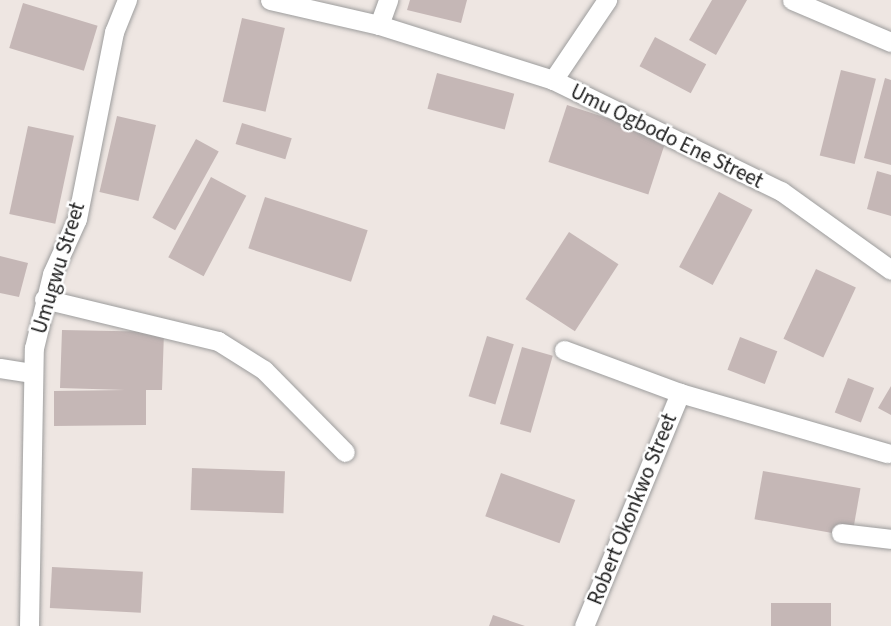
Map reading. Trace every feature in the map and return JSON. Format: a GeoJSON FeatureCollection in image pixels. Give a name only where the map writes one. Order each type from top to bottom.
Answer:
{"type":"FeatureCollection","features":[{"type":"Feature","properties":{"kind":"street","name":"Umugwu Street"},"geometry":{"type":"LineString","coordinates":[[29,626],[33,373],[44,299],[77,219],[114,32],[127,0]]}},
{"type":"Feature","properties":{"kind":"street"},"geometry":{"type":"LineString","coordinates":[[270,0],[379,25],[553,80],[607,0]]}},
{"type":"Feature","properties":{"kind":"street"},"geometry":{"type":"LineString","coordinates":[[379,25],[388,0]]}},
{"type":"Feature","properties":{"kind":"street"},"geometry":{"type":"LineString","coordinates":[[792,0],[891,42]]}},
{"type":"Feature","properties":{"kind":"street","name":"Umu Ogbodo Ene Street"},"geometry":{"type":"LineString","coordinates":[[553,80],[781,191],[891,270]]}},
{"type":"Feature","properties":{"kind":"street"},"geometry":{"type":"LineString","coordinates":[[44,299],[218,341],[264,370],[345,452]]}},
{"type":"Feature","properties":{"kind":"street"},"geometry":{"type":"LineString","coordinates":[[564,350],[680,393],[887,453]]}},
{"type":"Feature","properties":{"kind":"street"},"geometry":{"type":"LineString","coordinates":[[0,368],[33,373]]}},
{"type":"Feature","properties":{"kind":"street","name":"Robert Okonkwo Street"},"geometry":{"type":"LineString","coordinates":[[584,626],[680,393]]}},
{"type":"Feature","properties":{"kind":"street"},"geometry":{"type":"LineString","coordinates":[[841,533],[891,539]]}},
{"type":"Feature","properties":{"kind":"building"},"geometry":{"type":"Polygon","coordinates":[[[410,0],[467,0],[461,23],[407,10],[410,0]]]}},
{"type":"Feature","properties":{"kind":"building"},"geometry":{"type":"Polygon","coordinates":[[[712,0],[747,0],[716,55],[689,40],[712,0]]]}},
{"type":"Feature","properties":{"kind":"building"},"geometry":{"type":"Polygon","coordinates":[[[23,3],[98,26],[84,71],[9,48],[23,3]]]}},
{"type":"Feature","properties":{"kind":"building"},"geometry":{"type":"Polygon","coordinates":[[[242,18],[285,28],[266,112],[223,102],[242,18]]]}},
{"type":"Feature","properties":{"kind":"building"},"geometry":{"type":"Polygon","coordinates":[[[655,37],[706,64],[691,93],[640,66],[655,37]]]}},
{"type":"Feature","properties":{"kind":"building"},"geometry":{"type":"Polygon","coordinates":[[[841,70],[876,79],[855,164],[820,155],[841,70]]]}},
{"type":"Feature","properties":{"kind":"building"},"geometry":{"type":"Polygon","coordinates":[[[437,73],[514,94],[505,129],[427,109],[437,73]]]}},
{"type":"Feature","properties":{"kind":"building"},"geometry":{"type":"Polygon","coordinates":[[[885,78],[891,80],[891,165],[864,158],[885,78]]]}},
{"type":"Feature","properties":{"kind":"building"},"geometry":{"type":"Polygon","coordinates":[[[567,105],[667,137],[648,195],[548,162],[567,105]]]}},
{"type":"Feature","properties":{"kind":"building"},"geometry":{"type":"Polygon","coordinates":[[[117,116],[156,125],[138,201],[99,192],[117,116]]]}},
{"type":"Feature","properties":{"kind":"building"},"geometry":{"type":"Polygon","coordinates":[[[242,123],[292,138],[285,159],[236,144],[242,123]]]}},
{"type":"Feature","properties":{"kind":"building"},"geometry":{"type":"Polygon","coordinates":[[[28,126],[74,136],[55,224],[9,214],[28,126]]]}},
{"type":"Feature","properties":{"kind":"building"},"geometry":{"type":"Polygon","coordinates":[[[196,139],[219,152],[175,230],[152,218],[196,139]]]}},
{"type":"Feature","properties":{"kind":"building"},"geometry":{"type":"Polygon","coordinates":[[[877,171],[891,175],[891,216],[867,209],[877,171]]]}},
{"type":"Feature","properties":{"kind":"building"},"geometry":{"type":"Polygon","coordinates":[[[211,177],[246,196],[204,276],[168,257],[211,177]]]}},
{"type":"Feature","properties":{"kind":"building"},"geometry":{"type":"Polygon","coordinates":[[[719,192],[753,210],[713,285],[679,267],[719,192]]]}},
{"type":"Feature","properties":{"kind":"building"},"geometry":{"type":"Polygon","coordinates":[[[265,197],[368,230],[351,282],[248,248],[265,197]]]}},
{"type":"Feature","properties":{"kind":"building"},"geometry":{"type":"Polygon","coordinates":[[[569,232],[618,264],[575,331],[525,299],[569,232]]]}},
{"type":"Feature","properties":{"kind":"building"},"geometry":{"type":"Polygon","coordinates":[[[0,256],[28,263],[19,297],[0,293],[0,256]]]}},
{"type":"Feature","properties":{"kind":"building"},"geometry":{"type":"Polygon","coordinates":[[[816,269],[856,288],[823,357],[783,339],[816,269]]]}},
{"type":"Feature","properties":{"kind":"building"},"geometry":{"type":"Polygon","coordinates":[[[62,330],[164,332],[162,390],[146,390],[146,425],[54,426],[54,391],[125,390],[60,388],[62,330]]]}},
{"type":"Feature","properties":{"kind":"building"},"geometry":{"type":"Polygon","coordinates":[[[487,336],[514,344],[495,404],[469,396],[487,336]]]}},
{"type":"Feature","properties":{"kind":"building"},"geometry":{"type":"Polygon","coordinates":[[[740,337],[777,351],[765,384],[727,370],[740,337]]]}},
{"type":"Feature","properties":{"kind":"building"},"geometry":{"type":"Polygon","coordinates":[[[522,347],[553,356],[531,433],[500,424],[522,347]]]}},
{"type":"Feature","properties":{"kind":"building"},"geometry":{"type":"Polygon","coordinates":[[[848,378],[874,388],[861,423],[835,413],[848,378]]]}},
{"type":"Feature","properties":{"kind":"building"},"geometry":{"type":"Polygon","coordinates":[[[891,386],[891,415],[878,408],[891,386]]]}},
{"type":"Feature","properties":{"kind":"building"},"geometry":{"type":"Polygon","coordinates":[[[192,468],[285,471],[283,513],[191,510],[192,468]]]}},
{"type":"Feature","properties":{"kind":"building"},"geometry":{"type":"Polygon","coordinates":[[[763,471],[860,488],[852,536],[754,519],[763,471]]]}},
{"type":"Feature","properties":{"kind":"building"},"geometry":{"type":"Polygon","coordinates":[[[501,473],[575,500],[560,543],[485,516],[501,473]]]}},
{"type":"Feature","properties":{"kind":"building"},"geometry":{"type":"Polygon","coordinates":[[[52,567],[143,572],[141,613],[50,608],[52,567]]]}},
{"type":"Feature","properties":{"kind":"building"},"geometry":{"type":"Polygon","coordinates":[[[771,603],[831,603],[831,626],[771,626],[771,603]]]}},
{"type":"Feature","properties":{"kind":"building"},"geometry":{"type":"Polygon","coordinates":[[[493,615],[525,626],[489,626],[493,615]]]}}]}
